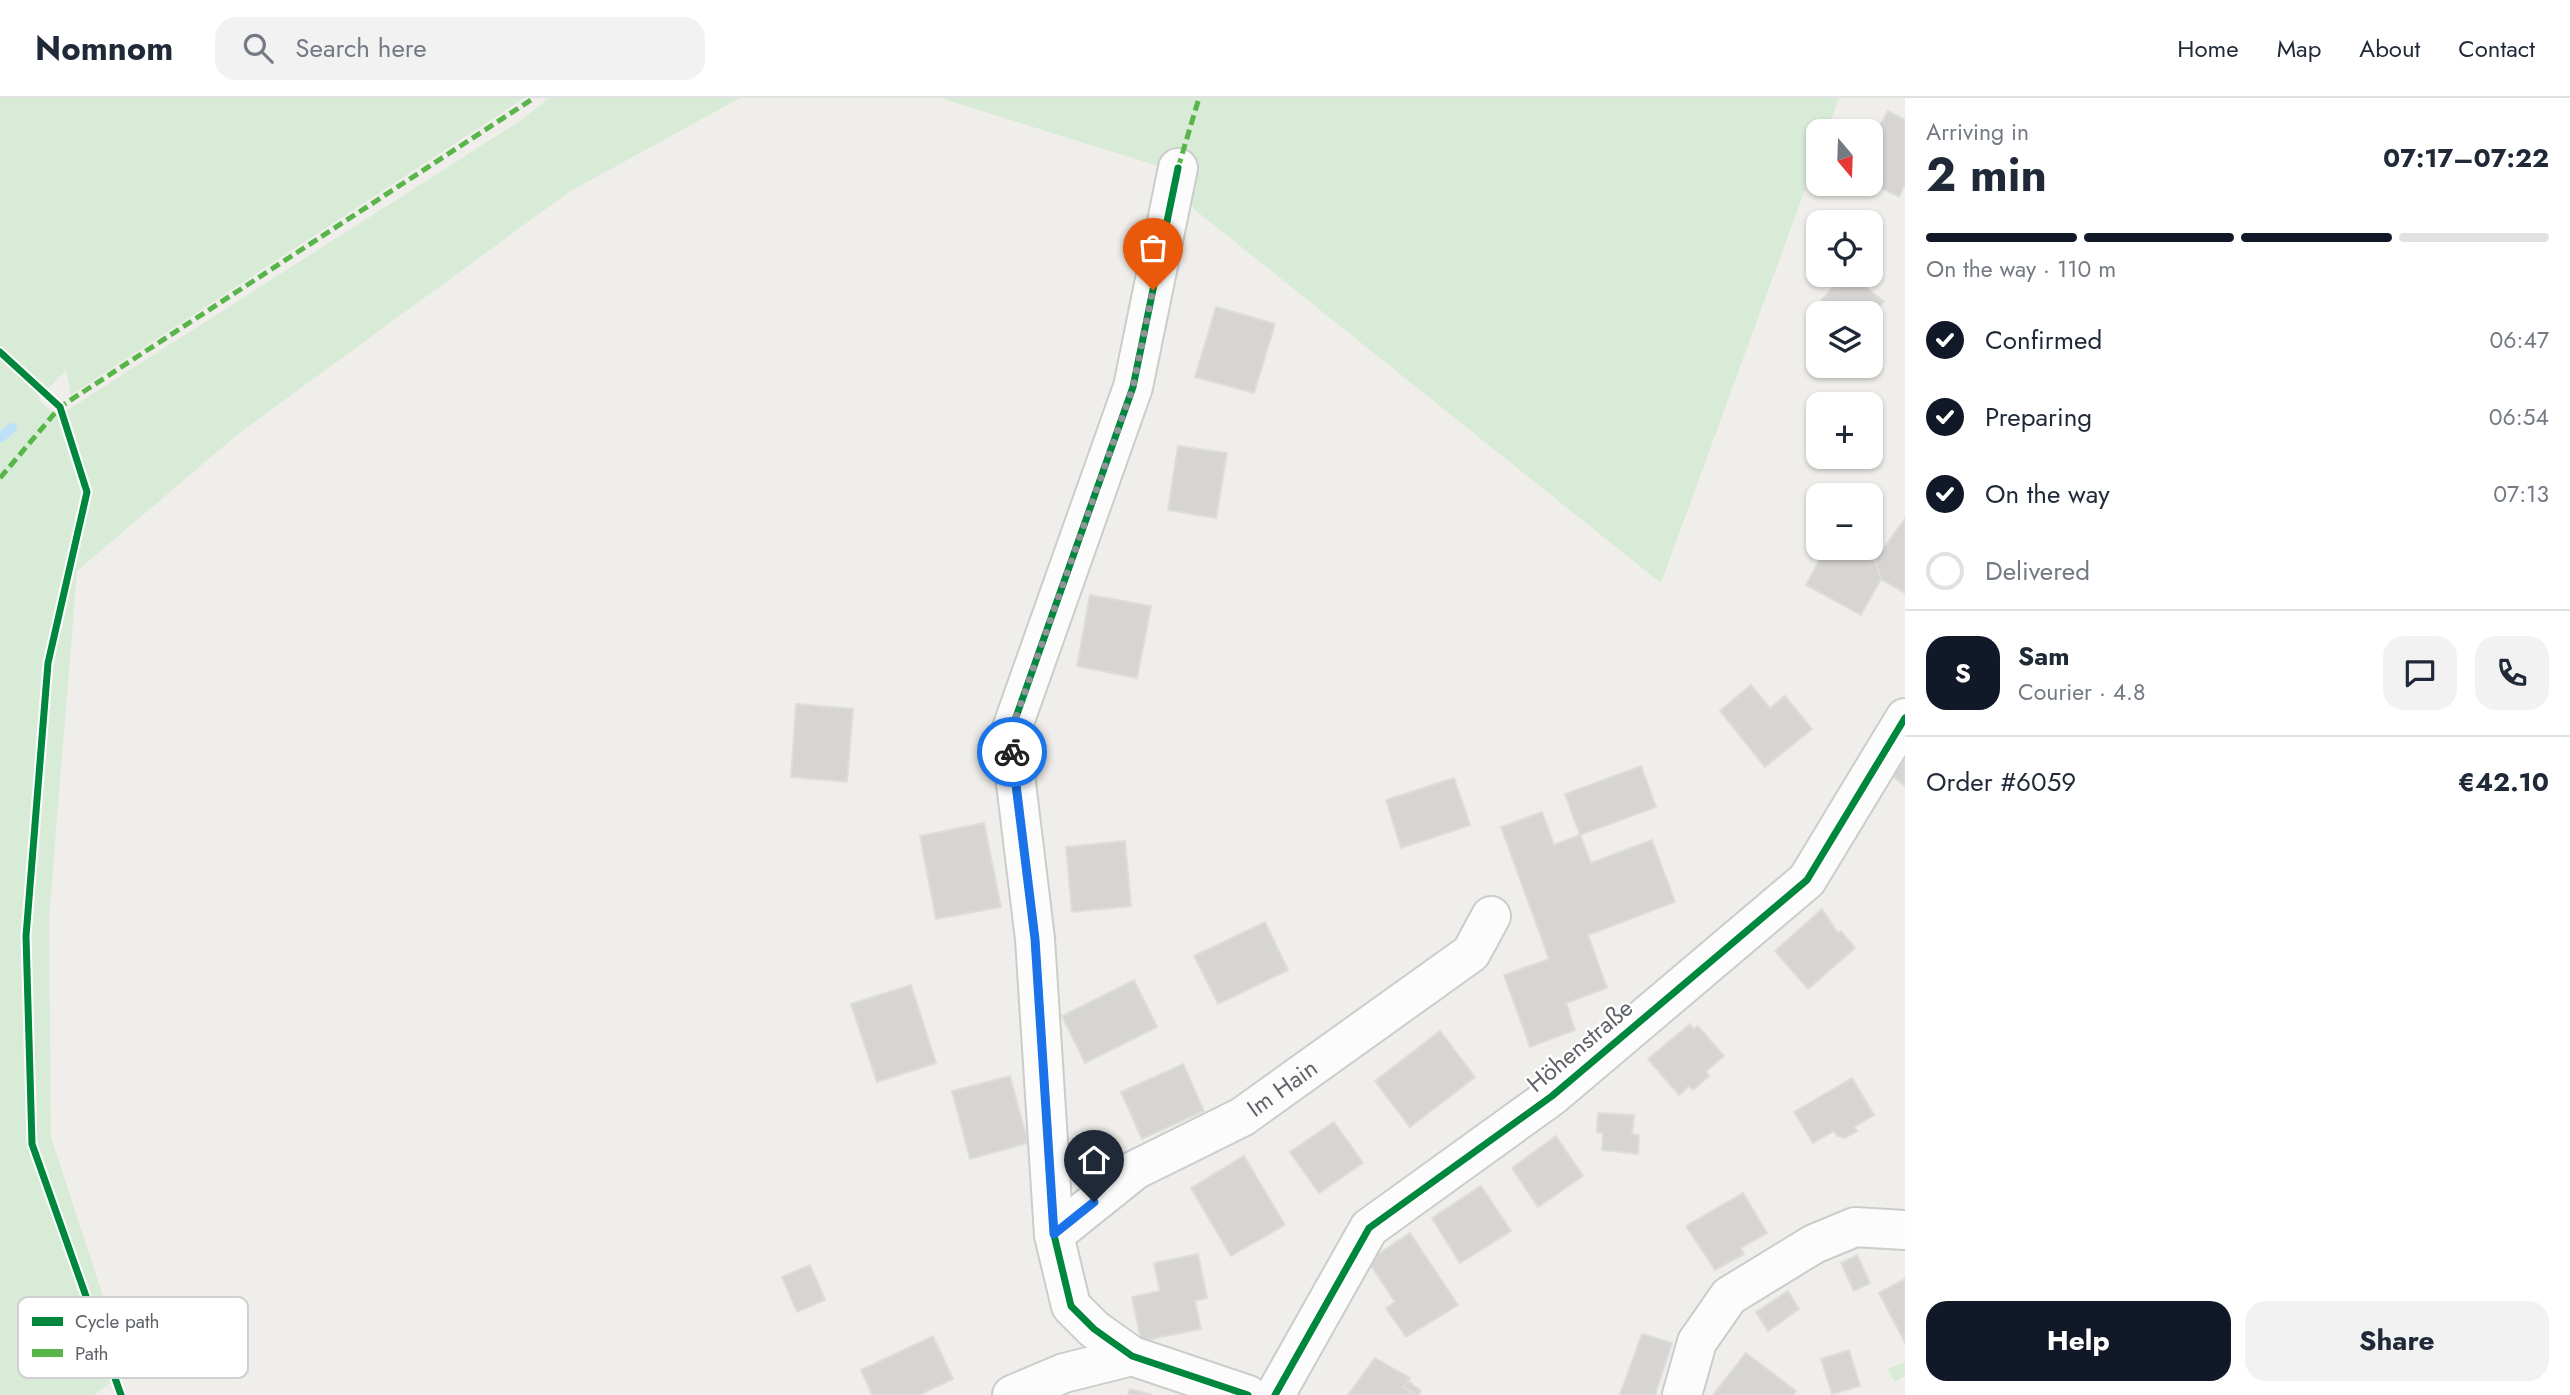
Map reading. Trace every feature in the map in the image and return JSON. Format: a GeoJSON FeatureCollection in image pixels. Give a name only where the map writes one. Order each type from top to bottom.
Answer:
{"type":"FeatureCollection","features":[{"type":"Feature","properties":{"kind":"street"},"geometry":{"type":"LineString","coordinates":[[1178,168],[1133,387],[1010,734],[1035,939],[1054,1234],[1062,1280],[1072,1306],[1094,1329],[1132,1356],[1248,1395]]}},
{"type":"Feature","properties":{"kind":"street","name":"Höhenstraße"},"geometry":{"type":"LineString","coordinates":[[1275,1395],[1369,1228],[1552,1096],[1807,880],[1905,718]]}},
{"type":"Feature","properties":{"kind":"street","name":"Im Hain"},"geometry":{"type":"LineString","coordinates":[[1054,1234],[1135,1170],[1241,1117],[1471,953],[1491,916]]}},
{"type":"Feature","properties":{"kind":"street"},"geometry":{"type":"LineString","coordinates":[[1682,1395],[1697,1342],[1729,1296],[1814,1244],[1855,1227],[1905,1230]]}},
{"type":"Feature","properties":{"kind":"street"},"geometry":{"type":"LineString","coordinates":[[1012,1395],[1064,1373],[1132,1356]]}},
{"type":"Feature","properties":{"kind":"green space"},"geometry":{"type":"Polygon","coordinates":[[[0,98],[524,98],[71,395],[66,370],[38,399],[51,411],[69,409],[523,119],[549,98],[740,98],[569,192],[238,434],[77,571],[49,918],[51,1137],[103,1297],[18,1297],[18,1378],[116,1378],[94,1395],[0,1395],[0,98]]]}},
{"type":"Feature","properties":{"kind":"green space"},"geometry":{"type":"Polygon","coordinates":[[[940,98],[1839,98],[1831,119],[1806,119],[1806,187],[1661,583],[1194,209],[1171,170],[940,98]]]}},
{"type":"Feature","properties":{"kind":"green space"},"geometry":{"type":"Polygon","coordinates":[[[1905,1362],[1905,1376],[1895,1382],[1887,1369],[1905,1362]]]}},
{"type":"Feature","properties":{"kind":"building"},"geometry":{"type":"Polygon","coordinates":[[[1888,111],[1905,120],[1905,184],[1899,197],[1883,189],[1883,120],[1888,111]]]}},
{"type":"Feature","properties":{"kind":"building"},"geometry":{"type":"Polygon","coordinates":[[[1833,287],[1866,287],[1883,301],[1821,301],[1833,287]]]}},
{"type":"Feature","properties":{"kind":"building"},"geometry":{"type":"Polygon","coordinates":[[[1216,307],[1275,324],[1254,393],[1195,377],[1216,307]]]}},
{"type":"Feature","properties":{"kind":"building"},"geometry":{"type":"Polygon","coordinates":[[[1178,446],[1227,453],[1216,518],[1168,510],[1178,446]]]}},
{"type":"Feature","properties":{"kind":"building"},"geometry":{"type":"Polygon","coordinates":[[[1905,519],[1905,593],[1881,579],[1875,560],[1883,560],[1883,549],[1905,519]]]}},
{"type":"Feature","properties":{"kind":"building"},"geometry":{"type":"Polygon","coordinates":[[[1820,560],[1875,560],[1881,579],[1861,615],[1806,585],[1820,560]]]}},
{"type":"Feature","properties":{"kind":"building"},"geometry":{"type":"Polygon","coordinates":[[[1090,595],[1151,606],[1137,678],[1077,666],[1090,595]]]}},
{"type":"Feature","properties":{"kind":"building"},"geometry":{"type":"Polygon","coordinates":[[[1751,685],[1770,708],[1785,696],[1812,729],[1765,767],[1720,711],[1751,685]]]}},
{"type":"Feature","properties":{"kind":"building"},"geometry":{"type":"Polygon","coordinates":[[[796,704],[853,709],[847,782],[791,777],[796,704]]]}},
{"type":"Feature","properties":{"kind":"building"},"geometry":{"type":"Polygon","coordinates":[[[1905,760],[1905,786],[1892,776],[1905,760]]]}},
{"type":"Feature","properties":{"kind":"building"},"geometry":{"type":"Polygon","coordinates":[[[1641,766],[1656,807],[1580,835],[1565,794],[1641,766]]]}},
{"type":"Feature","properties":{"kind":"building"},"geometry":{"type":"Polygon","coordinates":[[[1454,778],[1470,825],[1401,848],[1386,800],[1454,778]]]}},
{"type":"Feature","properties":{"kind":"building"},"geometry":{"type":"Polygon","coordinates":[[[1542,812],[1554,845],[1580,835],[1591,863],[1652,840],[1675,902],[1588,935],[1607,988],[1566,1003],[1575,1030],[1530,1047],[1504,975],[1549,959],[1501,827],[1542,812]]]}},
{"type":"Feature","properties":{"kind":"building"},"geometry":{"type":"Polygon","coordinates":[[[984,823],[1001,907],[936,919],[920,836],[984,823]]]}},
{"type":"Feature","properties":{"kind":"building"},"geometry":{"type":"Polygon","coordinates":[[[1125,841],[1131,906],[1072,912],[1066,847],[1125,841]]]}},
{"type":"Feature","properties":{"kind":"building"},"geometry":{"type":"Polygon","coordinates":[[[1822,909],[1838,933],[1841,931],[1855,948],[1808,989],[1775,951],[1822,909]]]}},
{"type":"Feature","properties":{"kind":"building"},"geometry":{"type":"Polygon","coordinates":[[[1265,922],[1288,970],[1218,1004],[1194,956],[1265,922]]]}},
{"type":"Feature","properties":{"kind":"building"},"geometry":{"type":"Polygon","coordinates":[[[1134,980],[1157,1027],[1085,1063],[1062,1016],[1134,980]]]}},
{"type":"Feature","properties":{"kind":"building"},"geometry":{"type":"Polygon","coordinates":[[[911,985],[936,1063],[877,1082],[851,1004],[911,985]]]}},
{"type":"Feature","properties":{"kind":"building"},"geometry":{"type":"Polygon","coordinates":[[[1690,1024],[1694,1029],[1698,1026],[1724,1056],[1706,1071],[1709,1076],[1693,1090],[1689,1086],[1679,1095],[1648,1059],[1690,1024]]]}},
{"type":"Feature","properties":{"kind":"building"},"geometry":{"type":"Polygon","coordinates":[[[1440,1031],[1475,1077],[1410,1127],[1375,1081],[1440,1031]]]}},
{"type":"Feature","properties":{"kind":"building"},"geometry":{"type":"Polygon","coordinates":[[[1183,1064],[1204,1111],[1142,1139],[1121,1092],[1183,1064]]]}},
{"type":"Feature","properties":{"kind":"building"},"geometry":{"type":"Polygon","coordinates":[[[1010,1076],[1028,1143],[970,1159],[952,1091],[1010,1076]]]}},
{"type":"Feature","properties":{"kind":"building"},"geometry":{"type":"Polygon","coordinates":[[[1852,1078],[1874,1115],[1854,1127],[1857,1131],[1845,1138],[1837,1136],[1834,1131],[1813,1143],[1794,1112],[1852,1078]]]}},
{"type":"Feature","properties":{"kind":"building"},"geometry":{"type":"Polygon","coordinates":[[[1598,1113],[1634,1115],[1632,1134],[1639,1135],[1638,1154],[1602,1150],[1603,1133],[1597,1132],[1598,1113]]]}},
{"type":"Feature","properties":{"kind":"building"},"geometry":{"type":"Polygon","coordinates":[[[1334,1122],[1363,1163],[1319,1193],[1290,1152],[1334,1122]]]}},
{"type":"Feature","properties":{"kind":"building"},"geometry":{"type":"Polygon","coordinates":[[[1556,1136],[1583,1176],[1538,1207],[1512,1168],[1556,1136]]]}},
{"type":"Feature","properties":{"kind":"building"},"geometry":{"type":"Polygon","coordinates":[[[1244,1156],[1285,1225],[1231,1256],[1191,1188],[1244,1156]]]}},
{"type":"Feature","properties":{"kind":"building"},"geometry":{"type":"Polygon","coordinates":[[[1481,1186],[1511,1231],[1460,1263],[1432,1218],[1481,1186]]]}},
{"type":"Feature","properties":{"kind":"building"},"geometry":{"type":"Polygon","coordinates":[[[1743,1193],[1767,1233],[1741,1248],[1744,1254],[1715,1270],[1686,1226],[1743,1193]]]}},
{"type":"Feature","properties":{"kind":"building"},"geometry":{"type":"Polygon","coordinates":[[[1410,1233],[1458,1305],[1406,1337],[1386,1308],[1395,1302],[1368,1261],[1410,1233]]]}},
{"type":"Feature","properties":{"kind":"building"},"geometry":{"type":"Polygon","coordinates":[[[1198,1254],[1207,1298],[1195,1301],[1201,1329],[1141,1341],[1132,1297],[1160,1291],[1154,1263],[1198,1254]]]}},
{"type":"Feature","properties":{"kind":"building"},"geometry":{"type":"Polygon","coordinates":[[[1857,1255],[1870,1283],[1854,1291],[1841,1263],[1857,1255]]]}},
{"type":"Feature","properties":{"kind":"building"},"geometry":{"type":"Polygon","coordinates":[[[810,1265],[825,1300],[797,1312],[782,1277],[810,1265]]]}},
{"type":"Feature","properties":{"kind":"building"},"geometry":{"type":"Polygon","coordinates":[[[1905,1279],[1905,1343],[1879,1293],[1905,1279]]]}},
{"type":"Feature","properties":{"kind":"building"},"geometry":{"type":"Polygon","coordinates":[[[1788,1291],[1799,1309],[1768,1331],[1756,1312],[1788,1291]]]}},
{"type":"Feature","properties":{"kind":"building"},"geometry":{"type":"Polygon","coordinates":[[[1642,1334],[1672,1343],[1655,1395],[1620,1395],[1642,1334]]]}},
{"type":"Feature","properties":{"kind":"building"},"geometry":{"type":"Polygon","coordinates":[[[933,1336],[953,1379],[919,1395],[872,1395],[861,1370],[933,1336]]]}},
{"type":"Feature","properties":{"kind":"building"},"geometry":{"type":"Polygon","coordinates":[[[1849,1350],[1860,1386],[1832,1394],[1821,1359],[1849,1350]]]}},
{"type":"Feature","properties":{"kind":"building"},"geometry":{"type":"Polygon","coordinates":[[[1746,1353],[1796,1391],[1793,1395],[1713,1395],[1746,1353]]]}},
{"type":"Feature","properties":{"kind":"building"},"geometry":{"type":"Polygon","coordinates":[[[1375,1358],[1410,1378],[1403,1387],[1414,1395],[1348,1395],[1375,1358]]]}},
{"type":"Feature","properties":{"kind":"building"},"geometry":{"type":"Polygon","coordinates":[[[1408,1381],[1421,1391],[1418,1395],[1403,1387],[1408,1381]]]}},
{"type":"Feature","properties":{"kind":"building"},"geometry":{"type":"Polygon","coordinates":[[[1130,1389],[1152,1395],[1128,1395],[1130,1389]]]}},
{"type":"Feature","properties":{"kind":"waterway"},"geometry":{"type":"LineString","coordinates":[[0,438],[12,428]]}},
{"type":"Feature","properties":{"kind":"marked path"},"geometry":{"type":"LineString","coordinates":[[0,478],[60,407],[534,98]]}},
{"type":"Feature","properties":{"kind":"marked path"},"geometry":{"type":"LineString","coordinates":[[1178,168],[1199,98]]}},
{"type":"Feature","properties":{"kind":"cycle path"},"geometry":{"type":"LineString","coordinates":[[1178,168],[1133,387],[1010,734],[1035,939],[1054,1235],[1071,1306],[1094,1329],[1132,1356],[1248,1395]]}},
{"type":"Feature","properties":{"kind":"cycle path"},"geometry":{"type":"LineString","coordinates":[[0,352],[60,407],[87,492],[48,663],[26,936],[32,1144],[86,1297]]}},
{"type":"Feature","properties":{"kind":"cycle path"},"geometry":{"type":"LineString","coordinates":[[1275,1395],[1369,1228],[1552,1096],[1807,880],[1905,718]]}},
{"type":"Feature","properties":{"kind":"cycle path"},"geometry":{"type":"LineString","coordinates":[[115,1378],[121,1395]]}},
{"type":"Feature","properties":{"kind":"way so far"},"geometry":{"type":"LineString","coordinates":[[1012,752],[1010,734],[1133,387],[1153,290]]}},
{"type":"Feature","properties":{"kind":"route"},"geometry":{"type":"LineString","coordinates":[[1012,752],[1018,818],[1035,939],[1054,1234],[1094,1202]]}}]}
